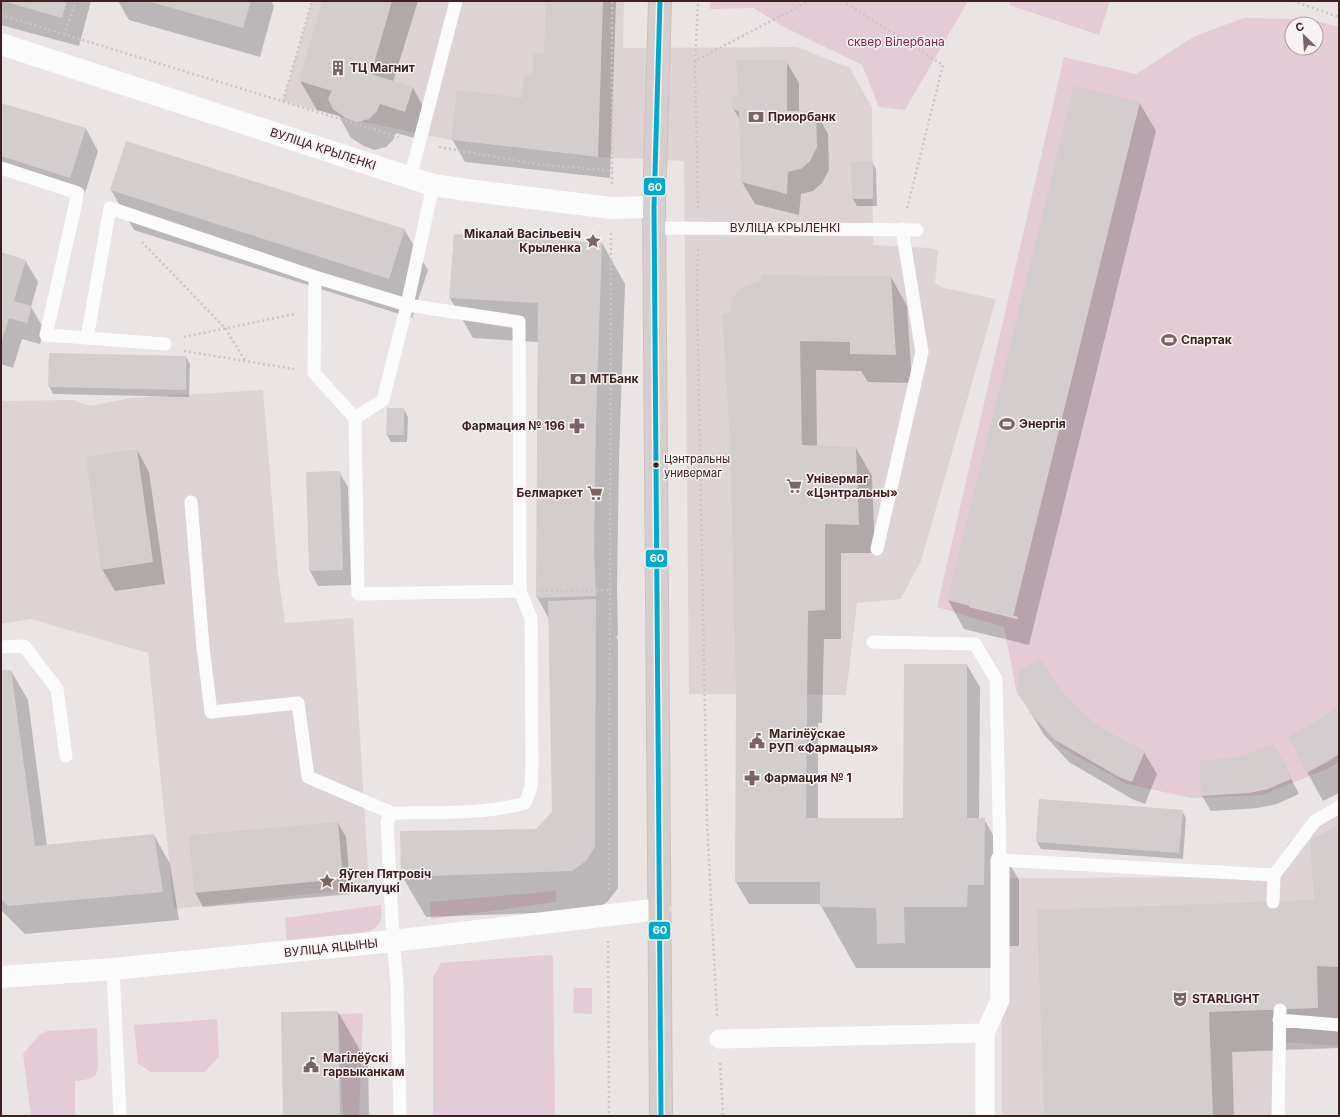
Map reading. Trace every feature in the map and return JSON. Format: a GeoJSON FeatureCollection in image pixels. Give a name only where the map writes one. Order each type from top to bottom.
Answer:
{"type":"FeatureCollection","features":[{"type":"Feature","properties":{"kind":"main road"},"geometry":{"type":"LineString","coordinates":[[660,1],[654,218],[661,1116]]}},
{"type":"Feature","properties":{"kind":"street","name":"ВУЛІЦА КРЫЛЕНКІ"},"geometry":{"type":"LineString","coordinates":[[1,44],[433,185],[611,208],[654,218]]}},
{"type":"Feature","properties":{"kind":"street"},"geometry":{"type":"LineString","coordinates":[[985,1116],[985,1032],[1000,1000],[1000,860]]}},
{"type":"Feature","properties":{"kind":"street","name":"ВУЛІЦА ЯЦЫНЫ"},"geometry":{"type":"LineString","coordinates":[[1,977],[113,969],[393,941],[660,909]]}},
{"type":"Feature","properties":{"kind":"street"},"geometry":{"type":"LineString","coordinates":[[719,1039],[985,1032]]}},
{"type":"Feature","properties":{"kind":"lane"},"geometry":{"type":"LineString","coordinates":[[410,178],[456,1]]}},
{"type":"Feature","properties":{"kind":"lane"},"geometry":{"type":"LineString","coordinates":[[1,168],[78,193],[46,334],[165,344]]}},
{"type":"Feature","properties":{"kind":"lane"},"geometry":{"type":"LineString","coordinates":[[354,418],[383,400],[407,305],[433,185]]}},
{"type":"Feature","properties":{"kind":"lane"},"geometry":{"type":"LineString","coordinates":[[87,338],[110,208],[315,277],[407,305],[519,322],[520,591],[531,618],[532,764],[531,787],[525,803],[509,808],[485,810],[392,813],[308,777],[298,703],[211,712],[203,647],[191,502]]}},
{"type":"Feature","properties":{"kind":"lane","name":"ВУЛІЦА КРЫЛЕНКІ"},"geometry":{"type":"LineString","coordinates":[[654,218],[698,228],[917,230]]}},
{"type":"Feature","properties":{"kind":"lane"},"geometry":{"type":"LineString","coordinates":[[877,549],[922,352],[902,229]]}},
{"type":"Feature","properties":{"kind":"lane"},"geometry":{"type":"LineString","coordinates":[[315,277],[314,373],[354,418],[358,594],[520,591]]}},
{"type":"Feature","properties":{"kind":"lane"},"geometry":{"type":"LineString","coordinates":[[873,642],[975,644],[996,679],[1000,860],[1274,875]]}},
{"type":"Feature","properties":{"kind":"lane"},"geometry":{"type":"LineString","coordinates":[[1,647],[24,646],[57,689],[66,756]]}},
{"type":"Feature","properties":{"kind":"lane"},"geometry":{"type":"LineString","coordinates":[[1273,902],[1274,875],[1315,821],[1339,807]]}},
{"type":"Feature","properties":{"kind":"lane"},"geometry":{"type":"LineString","coordinates":[[392,813],[387,821],[393,941],[397,983],[400,1116]]}},
{"type":"Feature","properties":{"kind":"lane"},"geometry":{"type":"LineString","coordinates":[[113,969],[120,1116]]}},
{"type":"Feature","properties":{"kind":"lane"},"geometry":{"type":"LineString","coordinates":[[1278,1116],[1280,1015],[1339,1025]]}},
{"type":"Feature","properties":{"kind":"path"},"geometry":{"type":"LineString","coordinates":[[64,35],[76,1]]}},
{"type":"Feature","properties":{"kind":"path"},"geometry":{"type":"LineString","coordinates":[[282,102],[312,1]]}},
{"type":"Feature","properties":{"kind":"path"},"geometry":{"type":"LineString","coordinates":[[610,1116],[608,916],[611,208],[613,171],[612,1]]}},
{"type":"Feature","properties":{"kind":"path"},"geometry":{"type":"LineString","coordinates":[[698,1],[695,61],[698,228],[697,302],[707,805],[723,1116]]}},
{"type":"Feature","properties":{"kind":"path"},"geometry":{"type":"LineString","coordinates":[[695,61],[809,1]]}},
{"type":"Feature","properties":{"kind":"path"},"geometry":{"type":"LineString","coordinates":[[842,1],[944,65],[902,229]]}},
{"type":"Feature","properties":{"kind":"path"},"geometry":{"type":"LineString","coordinates":[[1293,1],[1339,17]]}},
{"type":"Feature","properties":{"kind":"path"},"geometry":{"type":"LineString","coordinates":[[1,15],[418,143],[535,164],[613,171]]}},
{"type":"Feature","properties":{"kind":"path"},"geometry":{"type":"LineString","coordinates":[[137,237],[225,328],[246,362]]}},
{"type":"Feature","properties":{"kind":"path"},"geometry":{"type":"LineString","coordinates":[[165,344],[185,336],[315,310]]}},
{"type":"Feature","properties":{"kind":"path"},"geometry":{"type":"LineString","coordinates":[[165,344],[185,352],[314,373]]}},
{"type":"Feature","properties":{"kind":"path"},"geometry":{"type":"LineString","coordinates":[[520,591],[610,590]]}},
{"type":"Feature","properties":{"kind":"shaded area"},"geometry":{"type":"Polygon","coordinates":[[[312,1],[624,1],[623,48],[797,47],[850,68],[872,108],[873,245],[929,248],[938,250],[935,283],[944,288],[996,299],[921,561],[901,599],[857,603],[846,695],[689,694],[684,161],[598,157],[451,140],[350,119],[283,101],[312,1]]]}},
{"type":"Feature","properties":{"kind":"shaded area"},"geometry":{"type":"Polygon","coordinates":[[[263,390],[278,573],[285,623],[353,618],[369,887],[174,909],[148,653],[31,619],[1,624],[1,401],[73,400],[90,406],[131,398],[263,390]]]}},
{"type":"Feature","properties":{"kind":"shaded area"},"geometry":{"type":"Polygon","coordinates":[[[1339,810],[1339,1046],[1284,1042],[1282,1116],[1002,1116],[1001,878],[1266,877],[1290,841],[1339,810]]]}},
{"type":"Feature","properties":{"kind":"green space","name":"сквер Вілербана"},"geometry":{"type":"Polygon","coordinates":[[[711,1],[968,1],[905,110],[879,107],[862,65],[780,25],[754,8],[710,9],[711,1]]]}},
{"type":"Feature","properties":{"kind":"green space"},"geometry":{"type":"Polygon","coordinates":[[[1010,1],[1110,1],[1099,35],[1009,5],[1010,1]]]}},
{"type":"Feature","properties":{"kind":"green space","name":"Спартак"},"geometry":{"type":"Polygon","coordinates":[[[1244,18],[1284,19],[1284,56],[1324,56],[1324,23],[1339,27],[1339,761],[1331,767],[1263,795],[1191,798],[1127,784],[1061,747],[1017,694],[1004,627],[937,607],[1064,57],[1136,74],[1195,36],[1244,18]]]}},
{"type":"Feature","properties":{"kind":"green space"},"geometry":{"type":"Polygon","coordinates":[[[556,891],[556,902],[431,919],[430,902],[556,891]]]}},
{"type":"Feature","properties":{"kind":"green space"},"geometry":{"type":"Polygon","coordinates":[[[381,905],[381,917],[378,925],[366,932],[287,941],[285,918],[381,905]]]}},
{"type":"Feature","properties":{"kind":"green space"},"geometry":{"type":"Polygon","coordinates":[[[548,955],[553,956],[555,1116],[433,1116],[433,977],[441,963],[548,955]]]}},
{"type":"Feature","properties":{"kind":"green space"},"geometry":{"type":"Polygon","coordinates":[[[574,988],[592,988],[592,1014],[573,1013],[574,988]]]}},
{"type":"Feature","properties":{"kind":"green space"},"geometry":{"type":"Polygon","coordinates":[[[363,1013],[359,1116],[343,1116],[338,1014],[363,1013]]]}},
{"type":"Feature","properties":{"kind":"green space"},"geometry":{"type":"Polygon","coordinates":[[[217,1019],[219,1057],[205,1072],[151,1072],[138,1064],[134,1025],[217,1019]]]}},
{"type":"Feature","properties":{"kind":"green space"},"geometry":{"type":"Polygon","coordinates":[[[97,1028],[98,1069],[95,1076],[85,1080],[75,1081],[75,1116],[31,1116],[23,1054],[39,1035],[47,1031],[97,1028]]]}},
{"type":"Feature","properties":{"kind":"building"},"geometry":{"type":"Polygon","coordinates":[[[3,1],[67,1],[62,18],[3,1]]]}},
{"type":"Feature","properties":{"kind":"building"},"geometry":{"type":"Polygon","coordinates":[[[147,1],[251,1],[243,28],[147,1]]]}},
{"type":"Feature","properties":{"kind":"building","name":"ТЦ Магнит"},"geometry":{"type":"Polygon","coordinates":[[[322,1],[392,1],[371,74],[413,87],[405,112],[380,104],[377,111],[369,119],[357,122],[346,118],[333,109],[328,99],[332,91],[299,81],[322,1]]]}},
{"type":"Feature","properties":{"kind":"building"},"geometry":{"type":"Polygon","coordinates":[[[546,1],[603,1],[598,157],[451,140],[457,90],[522,98],[524,75],[533,75],[533,53],[544,53],[546,1]]]}},
{"type":"Feature","properties":{"kind":"building"},"geometry":{"type":"Polygon","coordinates":[[[736,60],[787,60],[787,111],[816,111],[817,147],[810,161],[801,169],[788,172],[787,194],[741,182],[739,112],[732,108],[732,98],[738,94],[736,60]]]}},
{"type":"Feature","properties":{"kind":"building"},"geometry":{"type":"Polygon","coordinates":[[[1074,86],[1140,102],[1013,617],[947,600],[1074,86]]]}},
{"type":"Feature","properties":{"kind":"building"},"geometry":{"type":"Polygon","coordinates":[[[1,103],[86,128],[70,178],[1,156],[1,103]]]}},
{"type":"Feature","properties":{"kind":"building"},"geometry":{"type":"Polygon","coordinates":[[[126,141],[405,229],[389,279],[110,190],[126,141]]]}},
{"type":"Feature","properties":{"kind":"building"},"geometry":{"type":"Polygon","coordinates":[[[873,161],[873,199],[852,199],[851,162],[873,161]]]}},
{"type":"Feature","properties":{"kind":"building"},"geometry":{"type":"Polygon","coordinates":[[[454,234],[602,243],[596,418],[594,548],[596,596],[536,598],[538,303],[449,298],[454,234]]]}},
{"type":"Feature","properties":{"kind":"building"},"geometry":{"type":"Polygon","coordinates":[[[1,252],[26,260],[14,301],[32,306],[27,323],[9,318],[1,343],[1,252]]]}},
{"type":"Feature","properties":{"kind":"building"},"geometry":{"type":"Polygon","coordinates":[[[761,275],[891,276],[896,355],[850,354],[850,342],[800,341],[802,445],[856,447],[859,525],[825,524],[825,610],[808,611],[806,818],[903,818],[904,664],[967,664],[967,818],[985,818],[984,885],[968,885],[967,907],[904,907],[905,943],[877,944],[876,908],[820,907],[820,882],[735,882],[736,695],[730,439],[722,314],[730,313],[732,298],[738,291],[745,286],[761,281],[761,275]]]}},
{"type":"Feature","properties":{"kind":"building"},"geometry":{"type":"Polygon","coordinates":[[[49,353],[186,356],[186,390],[48,387],[49,353]]]}},
{"type":"Feature","properties":{"kind":"building"},"geometry":{"type":"Polygon","coordinates":[[[387,408],[404,408],[404,435],[386,435],[387,408]]]}},
{"type":"Feature","properties":{"kind":"building"},"geometry":{"type":"Polygon","coordinates":[[[137,449],[153,562],[101,570],[86,457],[137,449]]]}},
{"type":"Feature","properties":{"kind":"building"},"geometry":{"type":"Polygon","coordinates":[[[340,471],[343,570],[309,571],[306,472],[340,471]]]}},
{"type":"Feature","properties":{"kind":"building"},"geometry":{"type":"Polygon","coordinates":[[[596,599],[595,847],[586,861],[572,871],[401,877],[400,831],[536,829],[552,812],[548,601],[596,599]]]}},
{"type":"Feature","properties":{"kind":"building"},"geometry":{"type":"Polygon","coordinates":[[[1041,659],[1060,689],[1081,711],[1101,728],[1145,751],[1132,782],[1119,777],[1055,740],[1030,713],[1019,693],[1018,670],[1041,659]]]}},
{"type":"Feature","properties":{"kind":"building"},"geometry":{"type":"Polygon","coordinates":[[[1,670],[11,670],[35,846],[154,834],[163,892],[8,906],[1,899],[1,670]]]}},
{"type":"Feature","properties":{"kind":"building"},"geometry":{"type":"Polygon","coordinates":[[[1339,704],[1339,754],[1306,773],[1289,736],[1317,721],[1339,704]]]}},
{"type":"Feature","properties":{"kind":"building"},"geometry":{"type":"Polygon","coordinates":[[[1274,744],[1291,779],[1268,789],[1249,793],[1201,796],[1200,761],[1238,757],[1274,744]]]}},
{"type":"Feature","properties":{"kind":"building"},"geometry":{"type":"Polygon","coordinates":[[[1039,799],[1183,810],[1179,853],[1036,842],[1039,799]]]}},
{"type":"Feature","properties":{"kind":"building"},"geometry":{"type":"Polygon","coordinates":[[[338,822],[343,879],[194,893],[189,835],[338,822]]]}},
{"type":"Feature","properties":{"kind":"building"},"geometry":{"type":"Polygon","coordinates":[[[1339,825],[1339,967],[1317,966],[1318,1008],[1209,1012],[1213,1116],[1044,1116],[1037,910],[1314,900],[1310,840],[1339,825]]]}},
{"type":"Feature","properties":{"kind":"building","name":"Магілёўскі гарвыканкам"},"geometry":{"type":"Polygon","coordinates":[[[338,1011],[340,1116],[283,1116],[281,1012],[338,1011]]]}},
{"type":"Feature","properties":{"kind":"transit line","name":"60"},"geometry":{"type":"LineString","coordinates":[[660,1],[654,207],[661,1116]]}},
{"type":"Feature","properties":{"kind":"place","name":"ТЦ Магнит"},"geometry":{"type":"Point","coordinates":[338,68]}},
{"type":"Feature","properties":{"kind":"place","name":"Приорбанк"},"geometry":{"type":"Point","coordinates":[756,117]}},
{"type":"Feature","properties":{"kind":"place","name":"Мікалай Васільевіч Крыленка"},"geometry":{"type":"Point","coordinates":[593,241]}},
{"type":"Feature","properties":{"kind":"place","name":"Спартак"},"geometry":{"type":"Point","coordinates":[1169,340]}},
{"type":"Feature","properties":{"kind":"place","name":"МТБанк"},"geometry":{"type":"Point","coordinates":[578,379]}},
{"type":"Feature","properties":{"kind":"place","name":"Энергія"},"geometry":{"type":"Point","coordinates":[1007,424]}},
{"type":"Feature","properties":{"kind":"place","name":"Фармация № 196"},"geometry":{"type":"Point","coordinates":[577,426]}},
{"type":"Feature","properties":{"kind":"place","name":"Цэнтральны универмаг"},"geometry":{"type":"Point","coordinates":[656,465]}},
{"type":"Feature","properties":{"kind":"place","name":"Універмаг «Цэнтральны»"},"geometry":{"type":"Point","coordinates":[794,486]}},
{"type":"Feature","properties":{"kind":"place","name":"Белмаркет"},"geometry":{"type":"Point","coordinates":[595,493]}},
{"type":"Feature","properties":{"kind":"place","name":"Магілёўскае РУП «Фармацыя»"},"geometry":{"type":"Point","coordinates":[757,741]}},
{"type":"Feature","properties":{"kind":"place","name":"Фармация № 1"},"geometry":{"type":"Point","coordinates":[752,778]}},
{"type":"Feature","properties":{"kind":"place","name":"Яўген Пятровіч Мікалуцкі"},"geometry":{"type":"Point","coordinates":[327,881]}},
{"type":"Feature","properties":{"kind":"place","name":"STARLIGHT"},"geometry":{"type":"Point","coordinates":[1180,999]}},
{"type":"Feature","properties":{"kind":"place","name":"Магілёўскі гарвыканкам"},"geometry":{"type":"Point","coordinates":[311,1065]}}]}
